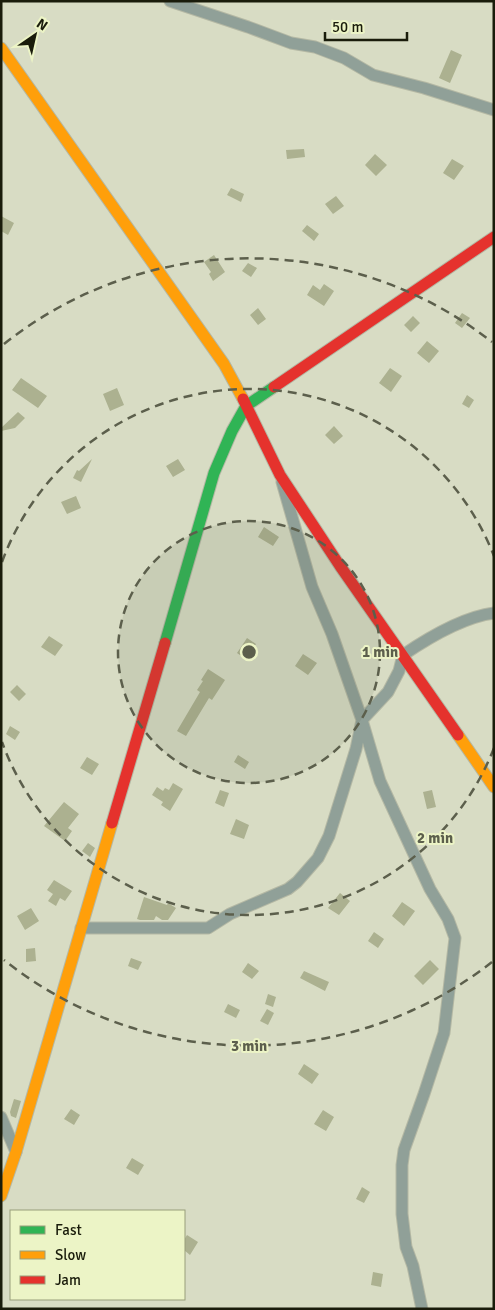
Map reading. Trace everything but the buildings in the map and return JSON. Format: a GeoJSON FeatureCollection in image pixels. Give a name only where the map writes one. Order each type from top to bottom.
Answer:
{"type":"FeatureCollection","features":[{"type":"Feature","properties":{"kind":"street"},"geometry":{"type":"LineString","coordinates":[[170,1],[291,43],[315,47],[344,58],[373,75],[424,88],[494,110]]}},
{"type":"Feature","properties":{"kind":"street"},"geometry":{"type":"LineString","coordinates":[[1,48],[224,364],[280,475],[340,566],[494,787]]}},
{"type":"Feature","properties":{"kind":"street"},"geometry":{"type":"LineString","coordinates":[[1,1196],[16,1152],[214,473],[232,431],[246,406],[494,237]]}},
{"type":"Feature","properties":{"kind":"street"},"geometry":{"type":"LineString","coordinates":[[280,475],[312,587],[332,634],[362,720],[380,781],[430,889],[448,919],[454,938],[444,1033],[403,1157],[402,1214],[406,1247],[413,1266],[422,1309]]}},
{"type":"Feature","properties":{"kind":"street"},"geometry":{"type":"LineString","coordinates":[[81,928],[208,928],[230,914],[288,889],[297,882],[318,858],[329,836],[356,749],[362,720],[388,692],[398,672],[403,655],[427,639],[483,615],[494,614]]}},
{"type":"Feature","properties":{"kind":"street"},"geometry":{"type":"LineString","coordinates":[[1,1118],[16,1152]]}},
{"type":"Feature","properties":{"kind":"traffic: fast"},"geometry":{"type":"LineString","coordinates":[[165,643],[214,473],[232,431],[246,406],[274,387]]}},
{"type":"Feature","properties":{"kind":"traffic: slow"},"geometry":{"type":"LineString","coordinates":[[1,48],[224,364],[243,399]]}},
{"type":"Feature","properties":{"kind":"traffic: slow"},"geometry":{"type":"LineString","coordinates":[[458,735],[494,787]]}},
{"type":"Feature","properties":{"kind":"traffic: slow"},"geometry":{"type":"LineString","coordinates":[[1,1196],[16,1152],[112,823]]}},
{"type":"Feature","properties":{"kind":"traffic: jam"},"geometry":{"type":"LineString","coordinates":[[274,387],[494,237]]}},
{"type":"Feature","properties":{"kind":"traffic: jam"},"geometry":{"type":"LineString","coordinates":[[243,399],[280,475],[340,566],[458,735]]}},
{"type":"Feature","properties":{"kind":"traffic: jam"},"geometry":{"type":"LineString","coordinates":[[112,823],[165,643]]}}]}
